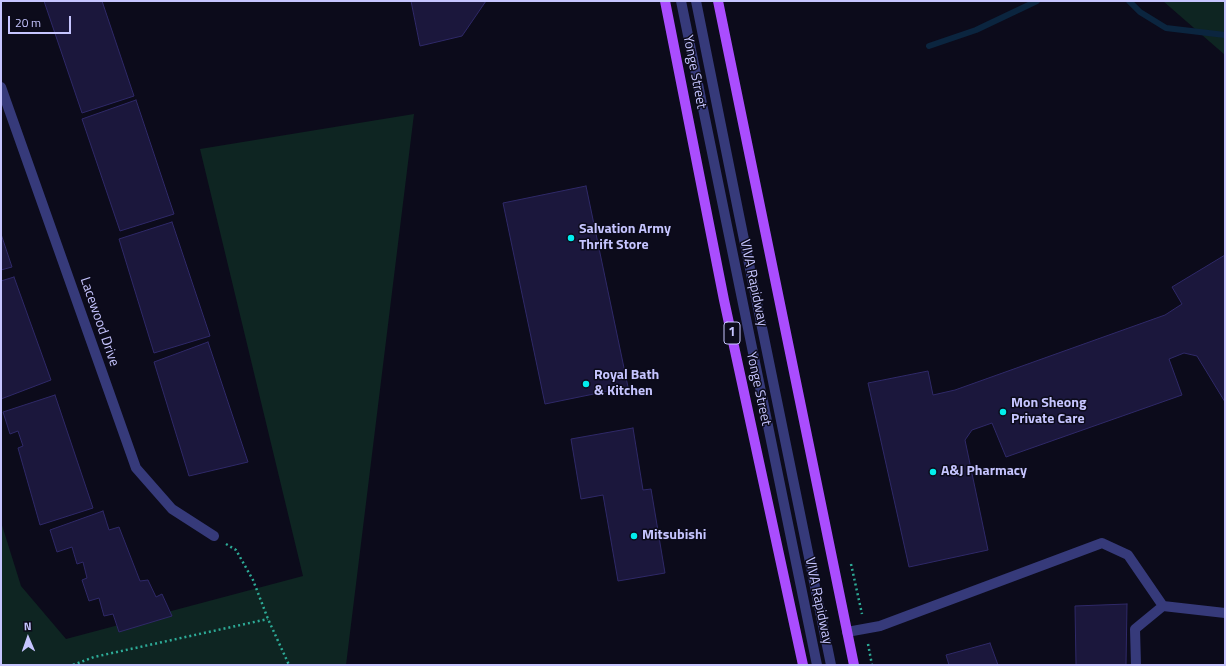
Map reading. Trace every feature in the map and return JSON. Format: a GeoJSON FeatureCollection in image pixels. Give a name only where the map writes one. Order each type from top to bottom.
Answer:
{"type":"FeatureCollection","features":[{"type":"Feature","properties":{"kind":"main road","name":"Yonge Street"},"geometry":{"type":"LineString","coordinates":[[665,1],[724,300],[803,665]]}},
{"type":"Feature","properties":{"kind":"main road"},"geometry":{"type":"LineString","coordinates":[[718,1],[846,632],[854,665]]}},
{"type":"Feature","properties":{"kind":"street","name":"VIVA Rapidway"},"geometry":{"type":"LineString","coordinates":[[681,1],[817,665]]}},
{"type":"Feature","properties":{"kind":"street","name":"VIVA Rapidway"},"geometry":{"type":"LineString","coordinates":[[696,1],[831,665]]}},
{"type":"Feature","properties":{"kind":"street","name":"Lacewood Drive"},"geometry":{"type":"LineString","coordinates":[[1,87],[136,468],[172,509],[214,536]]}},
{"type":"Feature","properties":{"kind":"street"},"geometry":{"type":"LineString","coordinates":[[846,632],[880,626],[1102,544],[1128,555],[1163,606]]}},
{"type":"Feature","properties":{"kind":"street"},"geometry":{"type":"LineString","coordinates":[[1136,665],[1135,628],[1163,606],[1225,613]]}},
{"type":"Feature","properties":{"kind":"path"},"geometry":{"type":"LineString","coordinates":[[214,536],[236,550],[253,580],[268,619],[289,665]]}},
{"type":"Feature","properties":{"kind":"path"},"geometry":{"type":"LineString","coordinates":[[73,665],[94,657],[268,619]]}},
{"type":"Feature","properties":{"kind":"green space"},"geometry":{"type":"Polygon","coordinates":[[[1163,1],[1225,1],[1225,55],[1163,1]]]}},
{"type":"Feature","properties":{"kind":"green space"},"geometry":{"type":"Polygon","coordinates":[[[414,114],[346,665],[1,665],[1,522],[21,586],[66,639],[303,576],[200,149],[414,114]]]}},
{"type":"Feature","properties":{"kind":"building"},"geometry":{"type":"Polygon","coordinates":[[[44,1],[102,1],[134,96],[82,113],[44,1]]]}},
{"type":"Feature","properties":{"kind":"building"},"geometry":{"type":"Polygon","coordinates":[[[411,1],[486,1],[462,36],[420,46],[411,1]]]}},
{"type":"Feature","properties":{"kind":"building"},"geometry":{"type":"Polygon","coordinates":[[[136,100],[174,214],[120,231],[82,119],[136,100]]]}},
{"type":"Feature","properties":{"kind":"building"},"geometry":{"type":"Polygon","coordinates":[[[586,186],[628,387],[545,404],[503,203],[586,186]]]}},
{"type":"Feature","properties":{"kind":"building"},"geometry":{"type":"Polygon","coordinates":[[[172,222],[210,336],[154,353],[119,239],[172,222]]]}},
{"type":"Feature","properties":{"kind":"building"},"geometry":{"type":"Polygon","coordinates":[[[1,234],[12,267],[1,270],[1,234]]]}},
{"type":"Feature","properties":{"kind":"building","name":"Mon Sheong Private Care"},"geometry":{"type":"Polygon","coordinates":[[[1225,255],[1225,402],[1197,356],[1184,353],[1169,359],[1182,395],[1006,457],[992,423],[972,430],[965,440],[988,550],[909,567],[868,383],[928,371],[933,395],[955,390],[1165,315],[1182,304],[1172,287],[1225,255]]]}},
{"type":"Feature","properties":{"kind":"building"},"geometry":{"type":"Polygon","coordinates":[[[14,277],[51,380],[1,399],[1,281],[14,277]]]}},
{"type":"Feature","properties":{"kind":"building"},"geometry":{"type":"Polygon","coordinates":[[[208,342],[248,462],[189,476],[154,362],[208,342]]]}},
{"type":"Feature","properties":{"kind":"building"},"geometry":{"type":"Polygon","coordinates":[[[55,395],[93,508],[40,525],[18,448],[23,446],[18,431],[10,434],[3,412],[55,395]]]}},
{"type":"Feature","properties":{"kind":"building","name":"Mitsubishi"},"geometry":{"type":"Polygon","coordinates":[[[633,428],[643,490],[651,489],[665,573],[618,581],[603,495],[581,499],[571,439],[633,428]]]}},
{"type":"Feature","properties":{"kind":"building"},"geometry":{"type":"Polygon","coordinates":[[[103,511],[109,530],[119,527],[140,581],[148,580],[156,597],[162,594],[172,616],[119,632],[113,614],[104,616],[99,598],[89,601],[82,580],[87,578],[83,562],[77,564],[72,547],[57,552],[50,530],[103,511]]]}},
{"type":"Feature","properties":{"kind":"building"},"geometry":{"type":"Polygon","coordinates":[[[1127,604],[1126,665],[1076,665],[1075,606],[1127,604]]]}},
{"type":"Feature","properties":{"kind":"building"},"geometry":{"type":"Polygon","coordinates":[[[990,643],[998,665],[949,665],[946,655],[990,643]]]}},
{"type":"Feature","properties":{"kind":"waterway"},"geometry":{"type":"LineString","coordinates":[[929,46],[976,30],[1037,1]]}},
{"type":"Feature","properties":{"kind":"waterway"},"geometry":{"type":"LineString","coordinates":[[1129,1],[1140,12],[1166,28],[1225,35]]}},
{"type":"Feature","properties":{"kind":"place","name":"Salvation Army Thrift Store"},"geometry":{"type":"Point","coordinates":[571,238]}},
{"type":"Feature","properties":{"kind":"place","name":"Royal Bath & Kitchen"},"geometry":{"type":"Point","coordinates":[586,384]}},
{"type":"Feature","properties":{"kind":"place","name":"Mon Sheong Private Care"},"geometry":{"type":"Point","coordinates":[1003,412]}},
{"type":"Feature","properties":{"kind":"place","name":"A&J Pharmacy"},"geometry":{"type":"Point","coordinates":[933,472]}},
{"type":"Feature","properties":{"kind":"place","name":"Mitsubishi"},"geometry":{"type":"Point","coordinates":[634,536]}}]}
